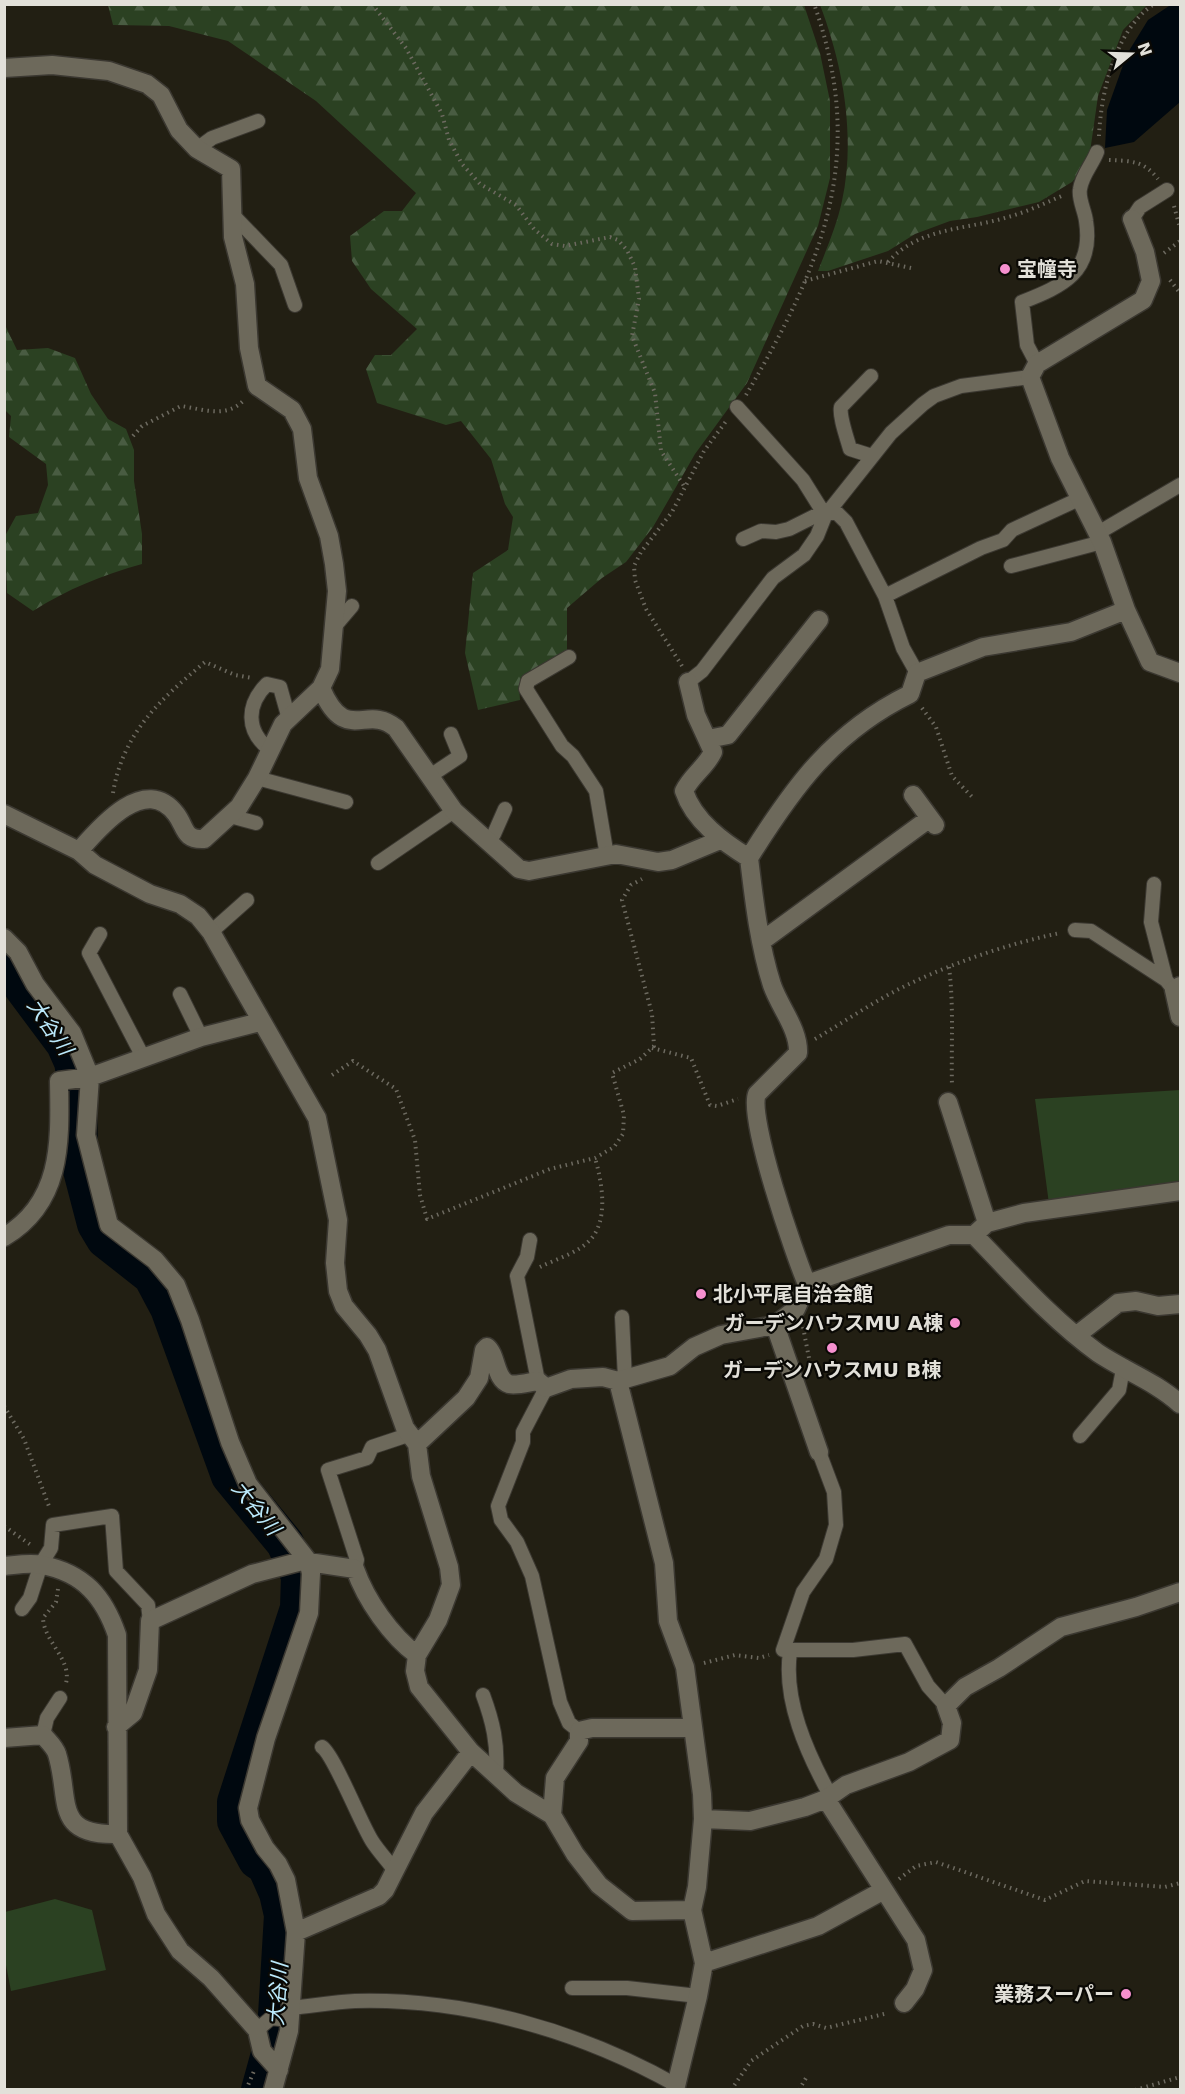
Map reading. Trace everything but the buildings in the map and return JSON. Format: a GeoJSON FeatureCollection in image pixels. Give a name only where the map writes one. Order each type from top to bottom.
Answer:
{"type":"FeatureCollection","features":[{"type":"Feature","properties":{"kind":"street"},"geometry":{"type":"LineString","coordinates":[[4,68],[52,65],[109,71],[147,84],[161,95],[179,130],[197,149],[231,169],[233,237],[245,284],[249,348],[257,386],[292,410],[302,429],[308,478],[328,536],[337,591],[330,669],[321,688],[289,719],[269,749],[257,778],[239,807],[204,839],[194,839],[186,835],[177,815],[166,803],[148,799],[112,815],[79,852]]}},
{"type":"Feature","properties":{"kind":"street"},"geometry":{"type":"LineString","coordinates":[[1132,219],[1145,252],[1151,280],[1143,300],[1034,371],[1060,458],[1100,537],[1126,610],[1150,662],[1180,673]]}},
{"type":"Feature","properties":{"kind":"street"},"geometry":{"type":"LineString","coordinates":[[412,1439],[466,1398],[478,1378],[484,1350],[487,1347],[495,1358],[502,1379],[508,1384],[542,1384],[603,1377],[621,1380],[670,1366],[694,1347],[721,1335],[776,1325],[796,1309],[807,1284],[758,1131],[754,1100],[756,1094],[798,1053],[798,1042],[773,986],[755,911],[749,858],[792,793],[837,741],[885,707],[910,694],[917,673],[983,647],[1071,632],[1126,610]]}},
{"type":"Feature","properties":{"kind":"street"},"geometry":{"type":"LineString","coordinates":[[708,739],[728,735],[819,620]]}},
{"type":"Feature","properties":{"kind":"street"},"geometry":{"type":"LineString","coordinates":[[688,682],[696,715],[714,752],[708,763],[688,782],[684,790],[688,802],[720,840],[749,858]]}},
{"type":"Feature","properties":{"kind":"street"},"geometry":{"type":"LineString","coordinates":[[321,688],[330,709],[343,719],[389,721],[454,811],[519,869],[530,871],[616,854],[658,862],[672,860],[720,840]]}},
{"type":"Feature","properties":{"kind":"street"},"geometry":{"type":"LineString","coordinates":[[762,941],[932,822],[913,795]]}},
{"type":"Feature","properties":{"kind":"street"},"geometry":{"type":"LineString","coordinates":[[4,814],[79,852],[95,865],[150,894],[180,904],[198,916],[211,932],[260,1022],[317,1118],[338,1220],[335,1263],[338,1291],[344,1305],[377,1350],[412,1439],[449,1567],[451,1585],[438,1620],[417,1655],[415,1671],[419,1687],[471,1752],[516,1793],[552,1815],[575,1854],[599,1885],[632,1911],[692,1911]]}},
{"type":"Feature","properties":{"kind":"street"},"geometry":{"type":"LineString","coordinates":[[4,938],[18,952],[35,984],[72,1034],[87,1078],[86,1135],[109,1225],[155,1260],[176,1285],[190,1320],[230,1442],[248,1484],[298,1562],[312,1573],[309,1612],[266,1738],[248,1808],[250,1820],[286,1880],[296,1932],[279,2070],[273,2090]]}},
{"type":"Feature","properties":{"kind":"street"},"geometry":{"type":"LineString","coordinates":[[1174,985],[1180,1017]]}},
{"type":"Feature","properties":{"kind":"street"},"geometry":{"type":"LineString","coordinates":[[4,1237],[27,1220],[44,1195],[54,1170],[60,1143],[59,1081],[87,1078],[201,1037],[260,1022]]}},
{"type":"Feature","properties":{"kind":"street"},"geometry":{"type":"LineString","coordinates":[[948,1102],[980,1229],[1031,1297],[1123,1369],[1166,1390],[1180,1404]]}},
{"type":"Feature","properties":{"kind":"street"},"geometry":{"type":"LineString","coordinates":[[807,1284],[949,1235],[980,1229],[1024,1213],[1180,1191]]}},
{"type":"Feature","properties":{"kind":"street"},"geometry":{"type":"LineString","coordinates":[[1077,1335],[1118,1303],[1136,1301],[1158,1306],[1180,1304]]}},
{"type":"Feature","properties":{"kind":"street"},"geometry":{"type":"LineString","coordinates":[[776,1325],[819,1452]]}},
{"type":"Feature","properties":{"kind":"street"},"geometry":{"type":"LineString","coordinates":[[621,1380],[664,1563],[668,1621],[685,1667],[702,1794],[703,1819],[697,1887],[692,1911],[704,1963],[699,1996],[676,2087]]}},
{"type":"Feature","properties":{"kind":"street"},"geometry":{"type":"LineString","coordinates":[[116,1727],[133,1713],[148,1670],[150,1621],[252,1575],[298,1562],[355,1569],[360,1583],[402,1644],[417,1655]]}},
{"type":"Feature","properties":{"kind":"street"},"geometry":{"type":"LineString","coordinates":[[4,1566],[41,1564],[62,1571],[90,1586],[109,1611],[117,1635],[117,1834],[142,1877],[156,1914],[180,1952],[211,1978],[257,2030],[262,2051],[279,2070]]}},
{"type":"Feature","properties":{"kind":"street"},"geometry":{"type":"LineString","coordinates":[[703,1819],[750,1821],[774,1816],[828,1797],[846,1785],[909,1762],[950,1740],[952,1723],[946,1706],[964,1686],[999,1668],[1061,1627],[1136,1607],[1180,1592]]}},
{"type":"Feature","properties":{"kind":"street"},"geometry":{"type":"LineString","coordinates":[[552,1815],[555,1778],[579,1741],[579,1731],[592,1728],[692,1728]]}},
{"type":"Feature","properties":{"kind":"street"},"geometry":{"type":"LineString","coordinates":[[4,1738],[43,1735],[56,1752],[67,1813],[77,1828],[97,1835],[117,1834]]}},
{"type":"Feature","properties":{"kind":"street"},"geometry":{"type":"LineString","coordinates":[[296,1932],[379,1896],[395,1871],[424,1813],[471,1752]]}},
{"type":"Feature","properties":{"kind":"street"},"geometry":{"type":"LineString","coordinates":[[828,1797],[916,1940],[923,1970],[915,1989],[904,2003]]}},
{"type":"Feature","properties":{"kind":"street"},"geometry":{"type":"LineString","coordinates":[[704,1963],[818,1926],[884,1890]]}},
{"type":"Feature","properties":{"kind":"lane"},"geometry":{"type":"LineString","coordinates":[[197,149],[212,138],[258,121]]}},
{"type":"Feature","properties":{"kind":"lane"},"geometry":{"type":"LineString","coordinates":[[688,682],[702,671],[773,578],[804,555],[817,536],[826,512],[891,433],[934,396],[960,386],[1034,371],[1027,345],[1022,302],[1050,291],[1078,272],[1085,248],[1086,223],[1079,191],[1084,175],[1097,152]]}},
{"type":"Feature","properties":{"kind":"lane"},"geometry":{"type":"LineString","coordinates":[[1132,219],[1140,207],[1167,190]]}},
{"type":"Feature","properties":{"kind":"lane"},"geometry":{"type":"LineString","coordinates":[[231,213],[281,265],[295,305]]}},
{"type":"Feature","properties":{"kind":"lane"},"geometry":{"type":"LineString","coordinates":[[871,376],[841,407],[839,413],[849,436],[850,449],[872,456]]}},
{"type":"Feature","properties":{"kind":"lane"},"geometry":{"type":"LineString","coordinates":[[737,407],[803,480],[826,512]]}},
{"type":"Feature","properties":{"kind":"lane"},"geometry":{"type":"LineString","coordinates":[[1011,566],[1100,537],[1180,485]]}},
{"type":"Feature","properties":{"kind":"lane"},"geometry":{"type":"LineString","coordinates":[[885,596],[981,548],[1002,540],[1012,530],[1079,499]]}},
{"type":"Feature","properties":{"kind":"lane"},"geometry":{"type":"LineString","coordinates":[[743,539],[760,531],[776,532],[789,529],[826,512],[837,513],[846,522],[885,596],[903,648],[917,673]]}},
{"type":"Feature","properties":{"kind":"lane"},"geometry":{"type":"LineString","coordinates":[[334,626],[352,606]]}},
{"type":"Feature","properties":{"kind":"lane"},"geometry":{"type":"LineString","coordinates":[[570,657],[528,681],[526,689],[562,746],[573,756],[596,791],[607,855]]}},
{"type":"Feature","properties":{"kind":"lane"},"geometry":{"type":"LineString","coordinates":[[269,749],[259,741],[252,728],[257,694],[267,684],[280,687],[289,719]]}},
{"type":"Feature","properties":{"kind":"lane"},"geometry":{"type":"LineString","coordinates":[[430,776],[460,756],[451,734]]}},
{"type":"Feature","properties":{"kind":"lane"},"geometry":{"type":"LineString","coordinates":[[257,778],[346,802]]}},
{"type":"Feature","properties":{"kind":"lane"},"geometry":{"type":"LineString","coordinates":[[487,841],[494,834],[506,809]]}},
{"type":"Feature","properties":{"kind":"lane"},"geometry":{"type":"LineString","coordinates":[[378,863],[454,811]]}},
{"type":"Feature","properties":{"kind":"lane"},"geometry":{"type":"LineString","coordinates":[[230,816],[255,823]]}},
{"type":"Feature","properties":{"kind":"lane"},"geometry":{"type":"LineString","coordinates":[[1154,884],[1151,922],[1174,985]]}},
{"type":"Feature","properties":{"kind":"lane"},"geometry":{"type":"LineString","coordinates":[[211,932],[247,900]]}},
{"type":"Feature","properties":{"kind":"lane"},"geometry":{"type":"LineString","coordinates":[[1074,930],[1091,931],[1174,985]]}},
{"type":"Feature","properties":{"kind":"lane"},"geometry":{"type":"LineString","coordinates":[[100,934],[89,953],[143,1057]]}},
{"type":"Feature","properties":{"kind":"lane"},"geometry":{"type":"LineString","coordinates":[[180,994],[201,1037]]}},
{"type":"Feature","properties":{"kind":"lane"},"geometry":{"type":"LineString","coordinates":[[530,1240],[527,1257],[517,1276],[542,1384],[523,1432],[523,1442],[498,1506],[501,1520],[517,1542],[532,1576],[560,1702],[569,1723],[579,1731]]}},
{"type":"Feature","properties":{"kind":"lane"},"geometry":{"type":"LineString","coordinates":[[621,1380],[622,1317]]}},
{"type":"Feature","properties":{"kind":"lane"},"geometry":{"type":"LineString","coordinates":[[1080,1436],[1119,1390],[1123,1369]]}},
{"type":"Feature","properties":{"kind":"lane"},"geometry":{"type":"LineString","coordinates":[[355,1569],[357,1560],[328,1470],[367,1458],[372,1447],[412,1439]]}},
{"type":"Feature","properties":{"kind":"lane"},"geometry":{"type":"LineString","coordinates":[[819,1452],[834,1492],[836,1525],[826,1559],[803,1592],[786,1651],[797,1722],[828,1797]]}},
{"type":"Feature","properties":{"kind":"lane"},"geometry":{"type":"LineString","coordinates":[[22,1609],[30,1598],[41,1564],[51,1548],[53,1525],[112,1516],[116,1571],[148,1605],[150,1621]]}},
{"type":"Feature","properties":{"kind":"lane"},"geometry":{"type":"LineString","coordinates":[[786,1651],[862,1650],[905,1644],[928,1686],[946,1706]]}},
{"type":"Feature","properties":{"kind":"lane"},"geometry":{"type":"LineString","coordinates":[[483,1695],[496,1735],[496,1773]]}},
{"type":"Feature","properties":{"kind":"lane"},"geometry":{"type":"LineString","coordinates":[[43,1735],[47,1718],[60,1698]]}},
{"type":"Feature","properties":{"kind":"lane"},"geometry":{"type":"LineString","coordinates":[[322,1747],[329,1752],[349,1799],[373,1842],[395,1871]]}},
{"type":"Feature","properties":{"kind":"lane"},"geometry":{"type":"LineString","coordinates":[[572,1988],[627,1988],[699,1996]]}},
{"type":"Feature","properties":{"kind":"lane"},"geometry":{"type":"LineString","coordinates":[[257,2030],[285,2017],[374,2001],[431,2005],[481,2013],[564,2035],[652,2071],[676,2087]]}},
{"type":"Feature","properties":{"kind":"path"},"geometry":{"type":"LineString","coordinates":[[372,4],[406,48],[442,114],[449,140],[462,164],[480,184],[516,205],[534,229],[552,244],[566,246],[610,237],[618,240],[627,250],[635,267],[639,299],[632,336],[655,393],[661,451],[684,486]]}},
{"type":"Feature","properties":{"kind":"path"},"geometry":{"type":"LineString","coordinates":[[688,682],[681,660],[646,609],[635,580],[634,566],[641,552],[672,512],[704,451],[737,407],[764,364],[804,281],[830,213],[839,160],[839,126],[834,82],[814,4]]}},
{"type":"Feature","properties":{"kind":"path"},"geometry":{"type":"LineString","coordinates":[[1097,152],[1102,96],[1124,35],[1137,17],[1154,4]]}},
{"type":"Feature","properties":{"kind":"path"},"geometry":{"type":"LineString","coordinates":[[888,262],[909,243],[930,235],[1007,218],[1079,191]]}},
{"type":"Feature","properties":{"kind":"path"},"geometry":{"type":"LineString","coordinates":[[804,281],[878,261],[911,268]]}},
{"type":"Feature","properties":{"kind":"path"},"geometry":{"type":"LineString","coordinates":[[133,436],[142,426],[181,406],[209,412],[225,411],[242,403],[257,386]]}},
{"type":"Feature","properties":{"kind":"path"},"geometry":{"type":"LineString","coordinates":[[112,815],[116,781],[135,732],[173,689],[205,662],[235,675],[260,680],[267,684]]}},
{"type":"Feature","properties":{"kind":"path"},"geometry":{"type":"LineString","coordinates":[[910,694],[936,727],[952,776],[974,799]]}},
{"type":"Feature","properties":{"kind":"path"},"geometry":{"type":"LineString","coordinates":[[332,1075],[353,1061],[396,1089],[415,1140],[420,1195],[427,1219],[550,1169],[596,1158],[614,1147],[623,1134],[624,1114],[612,1073],[640,1059],[652,1048],[655,1033],[622,900],[631,885],[656,870],[658,862]]}},
{"type":"Feature","properties":{"kind":"path"},"geometry":{"type":"LineString","coordinates":[[798,1046],[904,987],[949,967],[1017,944],[1074,930]]}},
{"type":"Feature","properties":{"kind":"path"},"geometry":{"type":"LineString","coordinates":[[948,1102],[952,1091],[951,1036],[954,1007],[949,967]]}},
{"type":"Feature","properties":{"kind":"path"},"geometry":{"type":"LineString","coordinates":[[652,1048],[691,1058],[710,1105],[717,1106],[756,1094]]}},
{"type":"Feature","properties":{"kind":"path"},"geometry":{"type":"LineString","coordinates":[[518,1282],[542,1266],[582,1247],[591,1239],[599,1224],[601,1205],[600,1177],[596,1158]]}},
{"type":"Feature","properties":{"kind":"path"},"geometry":{"type":"LineString","coordinates":[[4,1406],[24,1439],[51,1512],[53,1525]]}},
{"type":"Feature","properties":{"kind":"path"},"geometry":{"type":"LineString","coordinates":[[60,1698],[68,1671],[46,1635],[43,1618],[56,1602],[62,1571]]}},
{"type":"Feature","properties":{"kind":"path"},"geometry":{"type":"LineString","coordinates":[[685,1667],[735,1655],[759,1658],[786,1651]]}},
{"type":"Feature","properties":{"kind":"path"},"geometry":{"type":"LineString","coordinates":[[884,1890],[916,1866],[936,1862],[1045,1900],[1085,1881],[1165,1887],[1180,1883]]}},
{"type":"Feature","properties":{"kind":"path"},"geometry":{"type":"LineString","coordinates":[[731,2090],[751,2061],[803,2026],[813,2024],[826,2028],[836,2026],[900,2009],[904,2003]]}},
{"type":"Feature","properties":{"kind":"path"},"geometry":{"type":"LineString","coordinates":[[1135,2090],[1180,2077]]}},
{"type":"Feature","properties":{"kind":"path"},"geometry":{"type":"LineString","coordinates":[[799,2090],[806,2078]]}},
{"type":"Feature","properties":{"kind":"green space"},"geometry":{"type":"Polygon","coordinates":[[[108,5],[804,5],[820,53],[830,101],[830,178],[818,226],[747,383],[695,454],[653,527],[626,562],[602,578],[567,608],[567,651],[531,671],[519,685],[520,700],[478,710],[465,653],[473,573],[508,550],[513,517],[505,504],[491,459],[461,421],[446,425],[377,403],[366,369],[375,355],[391,355],[417,329],[371,289],[352,261],[350,236],[384,211],[402,211],[416,193],[316,101],[228,41],[169,26],[113,25],[108,5]]]}},
{"type":"Feature","properties":{"kind":"green space"},"geometry":{"type":"Polygon","coordinates":[[[820,5],[1147,5],[1123,30],[1098,96],[1090,152],[1082,171],[1072,182],[1039,202],[950,221],[915,234],[888,251],[828,271],[818,271],[840,210],[848,151],[841,76],[820,5]]]}},
{"type":"Feature","properties":{"kind":"green space"},"geometry":{"type":"Polygon","coordinates":[[[4,323],[17,350],[48,348],[75,358],[91,394],[108,419],[126,429],[134,450],[134,481],[142,534],[142,564],[86,583],[33,611],[7,593],[5,536],[16,516],[38,513],[48,485],[46,464],[9,437],[11,416],[4,409],[4,323]]]}},
{"type":"Feature","properties":{"kind":"green space"},"geometry":{"type":"Polygon","coordinates":[[[1180,1090],[1180,1183],[1049,1204],[1035,1099],[1180,1090]]]}},
{"type":"Feature","properties":{"kind":"green space"},"geometry":{"type":"Polygon","coordinates":[[[55,1899],[92,1910],[106,1970],[11,1991],[5,1960],[5,1912],[55,1899]]]}},
{"type":"Feature","properties":{"kind":"shaded area"},"geometry":{"type":"Polygon","coordinates":[[[1172,4],[1180,5],[1180,102],[1134,142],[1105,148],[1107,110],[1127,54],[1148,20],[1172,4]]]}},
{"type":"Feature","properties":{"kind":"waterway","name":"大谷川"},"geometry":{"type":"LineString","coordinates":[[4,962],[65,1044],[73,1062],[78,1092],[79,1159],[96,1224],[105,1239],[152,1276],[169,1308],[230,1476],[285,1543],[300,1576],[299,1608],[236,1802],[236,1821],[257,1860],[266,1866],[278,1893],[283,1915],[276,2032],[260,2090]]}},
{"type":"Feature","properties":{"kind":"place","name":"宝幢寺"},"geometry":{"type":"Point","coordinates":[1005,269]}},
{"type":"Feature","properties":{"kind":"place","name":"北小平尾自治会館"},"geometry":{"type":"Point","coordinates":[701,1294]}},
{"type":"Feature","properties":{"kind":"place","name":"ガーデンハウスMU A棟"},"geometry":{"type":"Point","coordinates":[955,1323]}},
{"type":"Feature","properties":{"kind":"place","name":"ガーデンハウスMU B棟"},"geometry":{"type":"Point","coordinates":[832,1348]}},
{"type":"Feature","properties":{"kind":"place","name":"業務スーパー"},"geometry":{"type":"Point","coordinates":[1126,1994]}}]}
